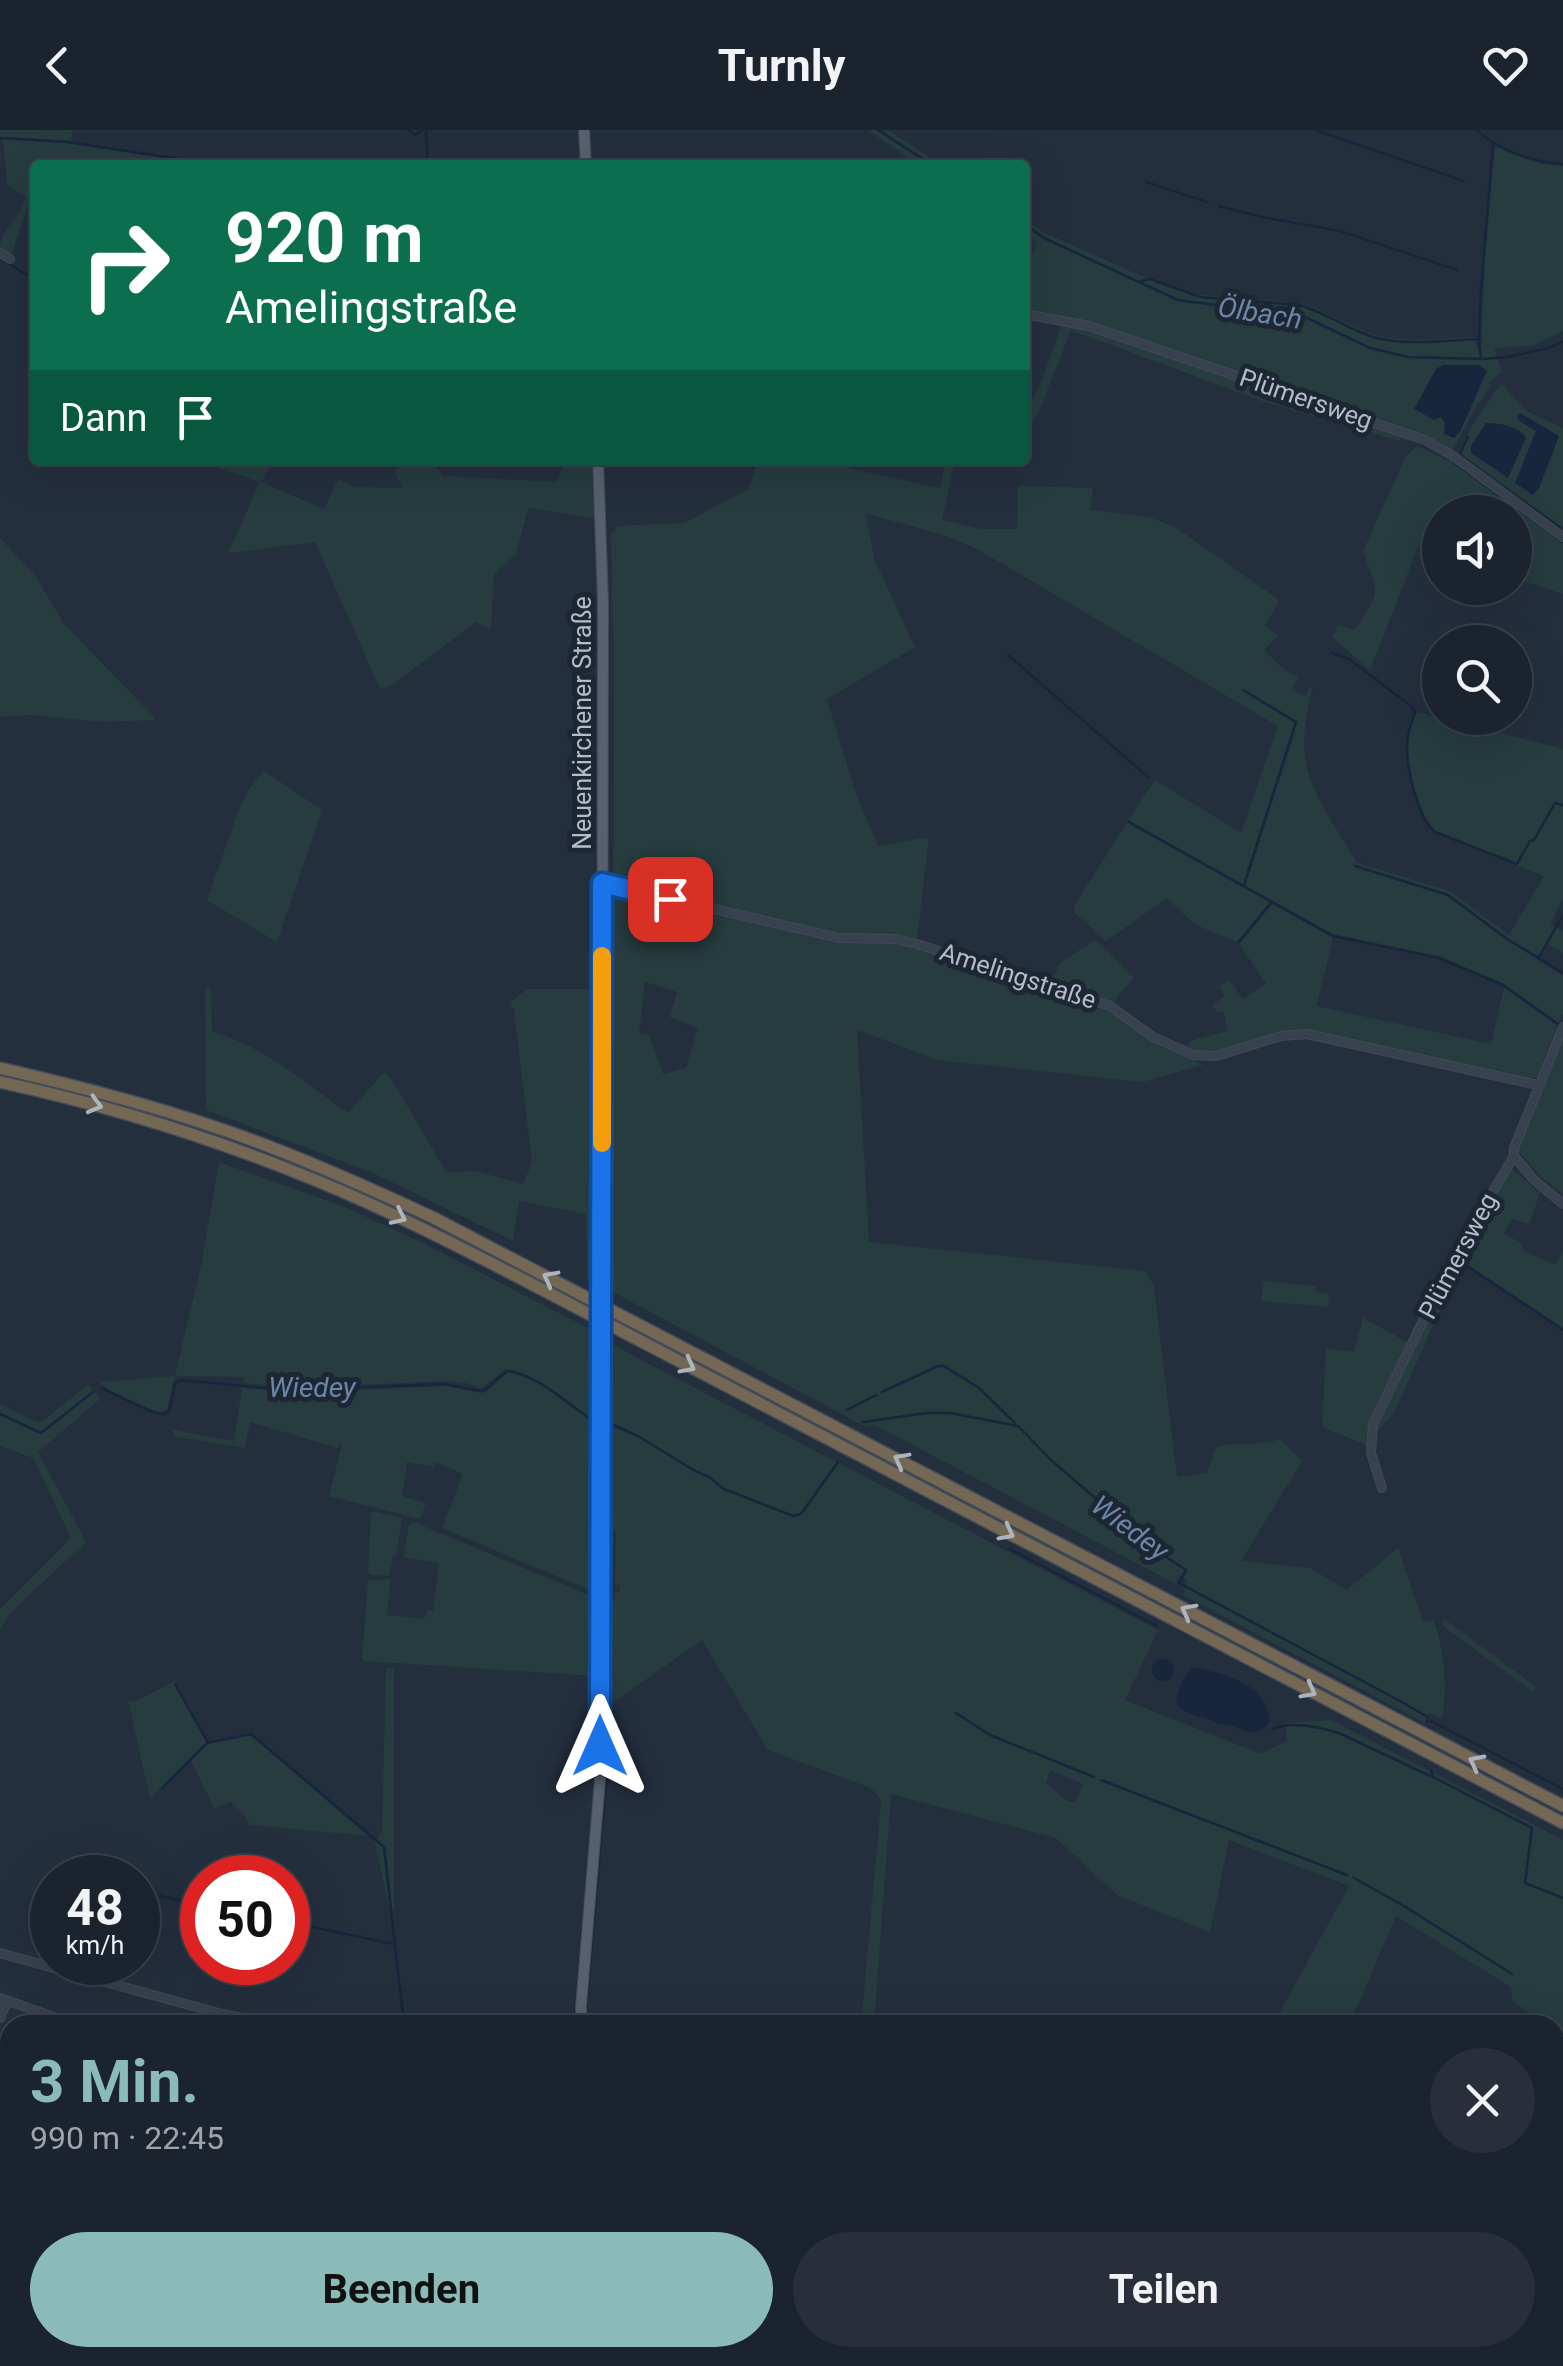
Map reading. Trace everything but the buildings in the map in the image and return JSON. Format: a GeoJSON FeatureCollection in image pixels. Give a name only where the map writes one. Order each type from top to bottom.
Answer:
{"type":"FeatureCollection","features":[{"type":"Feature","properties":{"kind":"highway"},"geometry":{"type":"LineString","coordinates":[[0,1068],[98,1091],[262,1144],[434,1218],[1563,1806]]}},
{"type":"Feature","properties":{"kind":"highway"},"geometry":{"type":"LineString","coordinates":[[0,1082],[211,1141],[416,1225],[1563,1823]]}},
{"type":"Feature","properties":{"kind":"main road"},"geometry":{"type":"LineString","coordinates":[[584,130],[586,160]]}},
{"type":"Feature","properties":{"kind":"main road","name":"Neuenkirchener Straße"},"geometry":{"type":"LineString","coordinates":[[580,2015],[600,1780],[604,601],[598,465]]}},
{"type":"Feature","properties":{"kind":"street"},"geometry":{"type":"LineString","coordinates":[[0,254],[10,259]]}},
{"type":"Feature","properties":{"kind":"street","name":"Plümersweg"},"geometry":{"type":"LineString","coordinates":[[1030,315],[1089,326],[1425,440],[1453,456],[1563,537]]}},
{"type":"Feature","properties":{"kind":"street","name":"Amelingstraße"},"geometry":{"type":"LineString","coordinates":[[602,883],[839,938],[896,939],[917,944],[1110,1006],[1154,1037],[1194,1055],[1216,1056],[1281,1036],[1307,1034],[1538,1085]]}},
{"type":"Feature","properties":{"kind":"street","name":"Plümersweg"},"geometry":{"type":"LineString","coordinates":[[1382,1488],[1371,1454],[1373,1424],[1454,1257],[1514,1156],[1563,1027]]}},
{"type":"Feature","properties":{"kind":"street"},"geometry":{"type":"LineString","coordinates":[[1514,1156],[1534,1180],[1563,1204]]}},
{"type":"Feature","properties":{"kind":"street"},"geometry":{"type":"LineString","coordinates":[[0,1952],[227,2015]]}},
{"type":"Feature","properties":{"kind":"street"},"geometry":{"type":"LineString","coordinates":[[4,2000],[45,2015]]}},
{"type":"Feature","properties":{"kind":"green space"},"geometry":{"type":"Polygon","coordinates":[[[0,130],[73,130],[71,141],[0,137],[0,130]]]}},
{"type":"Feature","properties":{"kind":"green space"},"geometry":{"type":"Polygon","coordinates":[[[868,130],[888,130],[934,160],[912,160],[868,130]]]}},
{"type":"Feature","properties":{"kind":"green space"},"geometry":{"type":"Polygon","coordinates":[[[3,139],[66,143],[175,160],[30,160],[30,199],[11,257],[0,251],[1,243],[26,197],[7,184],[3,139]]]}},
{"type":"Feature","properties":{"kind":"green space"},"geometry":{"type":"Polygon","coordinates":[[[1495,147],[1541,164],[1563,166],[1563,331],[1532,346],[1494,348],[1502,372],[1488,382],[1491,386],[1452,451],[1427,436],[1090,322],[1030,311],[1030,260],[1037,242],[1030,237],[1030,223],[1141,276],[1179,289],[1201,295],[1298,303],[1384,337],[1476,337],[1477,348],[1481,348],[1495,147]]]}},
{"type":"Feature","properties":{"kind":"green space"},"geometry":{"type":"Polygon","coordinates":[[[1062,324],[1088,328],[1402,434],[1400,441],[1259,400],[1071,330],[1030,426],[1030,404],[1062,324]]]}},
{"type":"Feature","properties":{"kind":"green space"},"geometry":{"type":"Polygon","coordinates":[[[1501,383],[1525,410],[1563,428],[1563,528],[1532,505],[1532,495],[1518,495],[1459,452],[1501,383]]]}},
{"type":"Feature","properties":{"kind":"green space"},"geometry":{"type":"Polygon","coordinates":[[[1417,446],[1450,462],[1453,459],[1502,495],[1422,495],[1422,546],[1419,545],[1370,670],[1332,637],[1338,625],[1354,630],[1373,599],[1375,585],[1363,551],[1406,456],[1417,446]]]}},
{"type":"Feature","properties":{"kind":"green space"},"geometry":{"type":"Polygon","coordinates":[[[209,465],[272,465],[261,482],[324,509],[338,479],[355,487],[402,488],[394,470],[402,465],[435,465],[443,476],[557,482],[563,465],[591,465],[595,518],[528,508],[516,554],[494,574],[491,629],[476,622],[392,685],[380,689],[315,542],[228,553],[260,482],[209,465]]]}},
{"type":"Feature","properties":{"kind":"green space"},"geometry":{"type":"Polygon","coordinates":[[[756,465],[842,465],[940,488],[945,465],[954,465],[942,520],[982,529],[1017,529],[1018,486],[1093,488],[1090,510],[1149,517],[1175,527],[1279,600],[1265,626],[1279,635],[1264,650],[1298,678],[1292,689],[1304,697],[1313,684],[1305,731],[1307,767],[1319,800],[1357,863],[1450,891],[1509,935],[1544,876],[1435,831],[1419,803],[1412,778],[1408,744],[1411,728],[1417,712],[1422,713],[1422,735],[1508,735],[1563,749],[1563,898],[1550,924],[1563,931],[1563,953],[1546,943],[1537,960],[1563,976],[1563,1014],[1558,1023],[1503,984],[1439,956],[1333,934],[1245,886],[1295,733],[1243,885],[1128,820],[1155,780],[1241,833],[1278,726],[979,550],[947,536],[865,513],[875,561],[915,647],[827,699],[855,791],[878,846],[929,837],[917,940],[840,935],[613,881],[611,533],[615,526],[684,523],[749,489],[756,465]]]}},
{"type":"Feature","properties":{"kind":"green space"},"geometry":{"type":"Polygon","coordinates":[[[1532,517],[1563,540],[1563,594],[1532,584],[1532,517]]]}},
{"type":"Feature","properties":{"kind":"green space"},"geometry":{"type":"Polygon","coordinates":[[[0,538],[36,577],[64,624],[153,720],[0,717],[0,538]]]}},
{"type":"Feature","properties":{"kind":"green space"},"geometry":{"type":"Polygon","coordinates":[[[264,771],[322,810],[277,942],[207,900],[239,809],[264,771]]]}},
{"type":"Feature","properties":{"kind":"green space"},"geometry":{"type":"Polygon","coordinates":[[[1127,823],[1269,902],[1237,942],[1194,924],[1167,898],[1106,941],[1075,913],[1074,906],[1127,823]]]}},
{"type":"Feature","properties":{"kind":"green space"},"geometry":{"type":"Polygon","coordinates":[[[613,889],[839,941],[917,947],[1113,1010],[1203,1065],[1142,1082],[938,1060],[857,1030],[869,1242],[1146,1271],[1154,1287],[1177,1477],[1207,1473],[1216,1447],[1280,1439],[1302,1461],[1241,1561],[1310,1568],[1347,1590],[1398,1548],[1423,1622],[1434,1620],[1445,1681],[1442,1719],[1430,1712],[1425,1723],[1183,1595],[1187,1580],[1179,1575],[1176,1584],[875,1425],[866,1427],[611,1291],[613,889]],[[645,982],[639,1033],[649,1035],[663,1074],[686,1068],[698,1028],[670,1017],[677,992],[645,982]]]}},
{"type":"Feature","properties":{"kind":"green space"},"geometry":{"type":"Polygon","coordinates":[[[1272,904],[1333,938],[1316,1006],[1491,1044],[1504,988],[1557,1025],[1537,1077],[1531,1079],[1307,1031],[1280,1033],[1215,1054],[1186,1049],[1190,1041],[1228,1031],[1224,1013],[1217,1012],[1212,1005],[1225,996],[1219,986],[1229,980],[1243,999],[1266,983],[1239,944],[1272,904]]]}},
{"type":"Feature","properties":{"kind":"green space"},"geometry":{"type":"Polygon","coordinates":[[[1095,940],[1134,977],[1112,1004],[1051,983],[1060,963],[1095,940]]]}},
{"type":"Feature","properties":{"kind":"green space"},"geometry":{"type":"Polygon","coordinates":[[[205,989],[211,989],[212,1032],[266,1055],[348,1113],[385,1071],[446,1172],[476,1171],[523,1184],[532,1162],[510,1002],[528,989],[596,989],[595,1283],[587,1280],[586,1214],[519,1201],[513,1241],[373,1173],[206,1110],[205,989]]]}},
{"type":"Feature","properties":{"kind":"green space"},"geometry":{"type":"Polygon","coordinates":[[[1563,1036],[1563,1194],[1541,1177],[1516,1148],[1563,1036]]]}},
{"type":"Feature","properties":{"kind":"green space"},"geometry":{"type":"Polygon","coordinates":[[[219,1162],[345,1207],[423,1243],[594,1331],[596,1589],[592,1591],[442,1528],[463,1474],[436,1462],[434,1467],[407,1462],[402,1496],[426,1503],[420,1519],[329,1496],[342,1444],[338,1448],[250,1422],[245,1448],[174,1436],[173,1430],[234,1441],[242,1388],[316,1392],[445,1386],[480,1393],[509,1370],[481,1388],[446,1381],[286,1387],[243,1383],[244,1377],[175,1376],[201,1266],[219,1162]]]}},
{"type":"Feature","properties":{"kind":"green space"},"geometry":{"type":"Polygon","coordinates":[[[1512,1169],[1540,1193],[1529,1224],[1513,1219],[1503,1234],[1520,1242],[1524,1251],[1555,1265],[1563,1251],[1563,1328],[1458,1258],[1512,1169]]]}},
{"type":"Feature","properties":{"kind":"green space"},"geometry":{"type":"Polygon","coordinates":[[[1443,1266],[1457,1272],[1394,1413],[1375,1433],[1369,1433],[1367,1445],[1322,1427],[1326,1348],[1354,1352],[1363,1318],[1407,1342],[1443,1266]]]}},
{"type":"Feature","properties":{"kind":"green space"},"geometry":{"type":"Polygon","coordinates":[[[1264,1281],[1316,1286],[1316,1292],[1329,1294],[1328,1307],[1261,1301],[1264,1281]]]}},
{"type":"Feature","properties":{"kind":"green space"},"geometry":{"type":"Polygon","coordinates":[[[611,1344],[1158,1630],[1125,1700],[1261,1754],[1287,1741],[1285,1723],[1331,1720],[1563,1840],[1563,2015],[1531,2015],[1512,2000],[1511,1987],[1396,1916],[1353,2015],[1278,2015],[1349,1886],[1229,1840],[1210,1932],[1117,1895],[1056,1838],[891,1794],[875,2015],[862,2015],[879,1797],[871,1788],[768,1750],[702,1640],[611,1704],[612,1612],[620,1585],[615,1585],[616,1535],[609,1517],[611,1344]],[[1050,1770],[1046,1783],[1075,1803],[1083,1784],[1050,1770]]]}},
{"type":"Feature","properties":{"kind":"green space"},"geometry":{"type":"Polygon","coordinates":[[[175,1376],[163,1412],[129,1402],[100,1382],[175,1376]]]}},
{"type":"Feature","properties":{"kind":"green space"},"geometry":{"type":"Polygon","coordinates":[[[89,1384],[100,1399],[38,1452],[86,1542],[11,1612],[0,1629],[0,1609],[71,1538],[33,1458],[0,1446],[0,1404],[37,1422],[43,1421],[89,1384]]]}},
{"type":"Feature","properties":{"kind":"green space"},"geometry":{"type":"Polygon","coordinates":[[[371,1511],[402,1518],[389,1576],[368,1572],[371,1511]]]}},
{"type":"Feature","properties":{"kind":"green space"},"geometry":{"type":"Polygon","coordinates":[[[414,1522],[593,1597],[595,1676],[365,1661],[362,1658],[368,1580],[391,1579],[387,1615],[423,1619],[427,1610],[433,1611],[439,1563],[403,1557],[409,1525],[414,1522]]]}},
{"type":"Feature","properties":{"kind":"green space"},"geometry":{"type":"Polygon","coordinates":[[[1443,1618],[1536,1687],[1534,1693],[1443,1626],[1443,1618]]]}},
{"type":"Feature","properties":{"kind":"green space"},"geometry":{"type":"Polygon","coordinates":[[[386,1668],[394,1668],[394,1911],[390,1912],[375,1843],[382,1832],[386,1668]]]}},
{"type":"Feature","properties":{"kind":"green space"},"geometry":{"type":"Polygon","coordinates":[[[175,1681],[206,1744],[253,1737],[368,1836],[250,1825],[231,1802],[214,1808],[190,1758],[150,1799],[128,1700],[134,1702],[175,1681]]]}},
{"type":"Feature","properties":{"kind":"water"},"geometry":{"type":"Polygon","coordinates":[[[1443,365],[1479,365],[1487,371],[1454,438],[1444,434],[1441,417],[1434,420],[1414,409],[1436,369],[1443,365]]]}},
{"type":"Feature","properties":{"kind":"water"},"geometry":{"type":"Polygon","coordinates":[[[1520,413],[1559,436],[1533,495],[1515,483],[1536,431],[1518,420],[1520,413]]]}},
{"type":"Feature","properties":{"kind":"water"},"geometry":{"type":"Polygon","coordinates":[[[1486,423],[1514,428],[1526,438],[1508,478],[1471,453],[1471,446],[1486,423]]]}},
{"type":"Feature","properties":{"kind":"water"},"geometry":{"type":"Polygon","coordinates":[[[1163,1659],[1171,1662],[1171,1678],[1163,1681],[1155,1678],[1152,1670],[1155,1662],[1163,1659]]]}},
{"type":"Feature","properties":{"kind":"water"},"geometry":{"type":"Polygon","coordinates":[[[1192,1667],[1230,1677],[1253,1689],[1267,1709],[1270,1722],[1251,1732],[1219,1725],[1182,1709],[1176,1703],[1178,1693],[1192,1667]]]}},
{"type":"Feature","properties":{"kind":"waterway"},"geometry":{"type":"LineString","coordinates":[[408,130],[415,135],[423,130]]}},
{"type":"Feature","properties":{"kind":"waterway"},"geometry":{"type":"LineString","coordinates":[[426,130],[428,160]]}},
{"type":"Feature","properties":{"kind":"waterway","name":"Ölbach"},"geometry":{"type":"LineString","coordinates":[[878,130],[924,160]]}},
{"type":"Feature","properties":{"kind":"waterway"},"geometry":{"type":"LineString","coordinates":[[1315,130],[1464,181]]}},
{"type":"Feature","properties":{"kind":"waterway"},"geometry":{"type":"LineString","coordinates":[[1477,130],[1517,154],[1563,164]]}},
{"type":"Feature","properties":{"kind":"waterway"},"geometry":{"type":"LineString","coordinates":[[0,138],[68,142],[187,160]]}},
{"type":"Feature","properties":{"kind":"waterway"},"geometry":{"type":"LineString","coordinates":[[1481,356],[1480,303],[1493,143]]}},
{"type":"Feature","properties":{"kind":"waterway"},"geometry":{"type":"LineString","coordinates":[[1146,182],[1207,202]]}},
{"type":"Feature","properties":{"kind":"waterway"},"geometry":{"type":"LineString","coordinates":[[1219,206],[1340,231],[1457,270]]}},
{"type":"Feature","properties":{"kind":"waterway","name":"Ölbach"},"geometry":{"type":"LineString","coordinates":[[1030,228],[1178,300],[1305,317],[1370,348],[1408,357],[1508,357],[1563,342]]}},
{"type":"Feature","properties":{"kind":"waterway"},"geometry":{"type":"LineString","coordinates":[[0,258],[30,277]]}},
{"type":"Feature","properties":{"kind":"waterway"},"geometry":{"type":"LineString","coordinates":[[1141,281],[1150,279],[1200,297],[1298,305],[1367,335],[1389,340],[1479,339]]}},
{"type":"Feature","properties":{"kind":"waterway"},"geometry":{"type":"LineString","coordinates":[[1468,437],[1460,456],[1563,530]]}},
{"type":"Feature","properties":{"kind":"waterway"},"geometry":{"type":"LineString","coordinates":[[1453,462],[1563,542]]}},
{"type":"Feature","properties":{"kind":"waterway"},"geometry":{"type":"LineString","coordinates":[[1332,653],[1349,659],[1415,712],[1407,739],[1408,765],[1418,803],[1435,832],[1517,864],[1555,803],[1563,805]]}},
{"type":"Feature","properties":{"kind":"waterway"},"geometry":{"type":"LineString","coordinates":[[1008,655],[1149,778]]}},
{"type":"Feature","properties":{"kind":"waterway"},"geometry":{"type":"LineString","coordinates":[[1243,690],[1296,722],[1244,885]]}},
{"type":"Feature","properties":{"kind":"waterway"},"geometry":{"type":"LineString","coordinates":[[1129,822],[1333,936],[1439,958],[1503,985],[1558,1024]]}},
{"type":"Feature","properties":{"kind":"waterway"},"geometry":{"type":"LineString","coordinates":[[1355,866],[1448,895],[1507,939],[1563,973]]}},
{"type":"Feature","properties":{"kind":"waterway"},"geometry":{"type":"LineString","coordinates":[[1239,942],[1272,902]]}},
{"type":"Feature","properties":{"kind":"waterway"},"geometry":{"type":"LineString","coordinates":[[1539,957],[1563,915]]}},
{"type":"Feature","properties":{"kind":"waterway"},"geometry":{"type":"LineString","coordinates":[[1456,1259],[1563,1330]]}},
{"type":"Feature","properties":{"kind":"waterway"},"geometry":{"type":"LineString","coordinates":[[882,1392],[944,1366],[979,1388],[1015,1423]]}},
{"type":"Feature","properties":{"kind":"waterway","name":"Wiedey"},"geometry":{"type":"LineString","coordinates":[[101,1388],[164,1414],[169,1411],[175,1383],[181,1380],[286,1390],[445,1384],[480,1391],[507,1371],[540,1383],[591,1419]]}},
{"type":"Feature","properties":{"kind":"waterway","name":"Wiedey"},"geometry":{"type":"LineString","coordinates":[[0,1414],[41,1433],[93,1392]]}},
{"type":"Feature","properties":{"kind":"waterway"},"geometry":{"type":"LineString","coordinates":[[847,1410],[876,1395]]}},
{"type":"Feature","properties":{"kind":"waterway","name":"Wiedey"},"geometry":{"type":"LineString","coordinates":[[863,1422],[950,1413],[1018,1426],[1095,1498],[1110,1520],[1186,1570],[1179,1583],[1400,1701],[1428,1717],[1427,1721]]}},
{"type":"Feature","properties":{"kind":"waterway","name":"Wiedey"},"geometry":{"type":"LineString","coordinates":[[613,1425],[724,1489],[793,1516],[801,1514],[838,1462]]}},
{"type":"Feature","properties":{"kind":"waterway"},"geometry":{"type":"LineString","coordinates":[[1010,1549],[1157,1626]]}},
{"type":"Feature","properties":{"kind":"waterway"},"geometry":{"type":"LineString","coordinates":[[586,2012],[606,1782],[607,1681]]}},
{"type":"Feature","properties":{"kind":"waterway"},"geometry":{"type":"LineString","coordinates":[[175,1684],[207,1741]]}},
{"type":"Feature","properties":{"kind":"waterway"},"geometry":{"type":"LineString","coordinates":[[956,1713],[990,1735],[1094,1777]]}},
{"type":"Feature","properties":{"kind":"waterway"},"geometry":{"type":"LineString","coordinates":[[1431,1721],[1563,1789]]}},
{"type":"Feature","properties":{"kind":"waterway"},"geometry":{"type":"LineString","coordinates":[[1273,1729],[1297,1725],[1339,1733],[1430,1776]]}},
{"type":"Feature","properties":{"kind":"waterway"},"geometry":{"type":"LineString","coordinates":[[162,1788],[207,1743],[251,1734],[384,1847],[403,2015]]}},
{"type":"Feature","properties":{"kind":"waterway","name":"Wiedey"},"geometry":{"type":"LineString","coordinates":[[1431,1771],[1433,1777],[1532,1828],[1525,1883],[1563,1898]]}},
{"type":"Feature","properties":{"kind":"waterway"},"geometry":{"type":"LineString","coordinates":[[1101,1780],[1347,1875]]}},
{"type":"Feature","properties":{"kind":"waterway"},"geometry":{"type":"LineString","coordinates":[[1354,1878],[1512,1974]]}},
{"type":"Feature","properties":{"kind":"waterway"},"geometry":{"type":"LineString","coordinates":[[160,1896],[180,1900]]}},
{"type":"Feature","properties":{"kind":"waterway"},"geometry":{"type":"LineString","coordinates":[[310,1927],[394,1944]]}},
{"type":"Feature","properties":{"kind":"waterway"},"geometry":{"type":"LineString","coordinates":[[575,2015],[582,1930]]}},
{"type":"Feature","properties":{"kind":"slow traffic"},"geometry":{"type":"LineString","coordinates":[[602,956],[602,1143]]}},
{"type":"Feature","properties":{"kind":"route"},"geometry":{"type":"LineString","coordinates":[[600,1746],[602,883],[670,899]]}}]}
